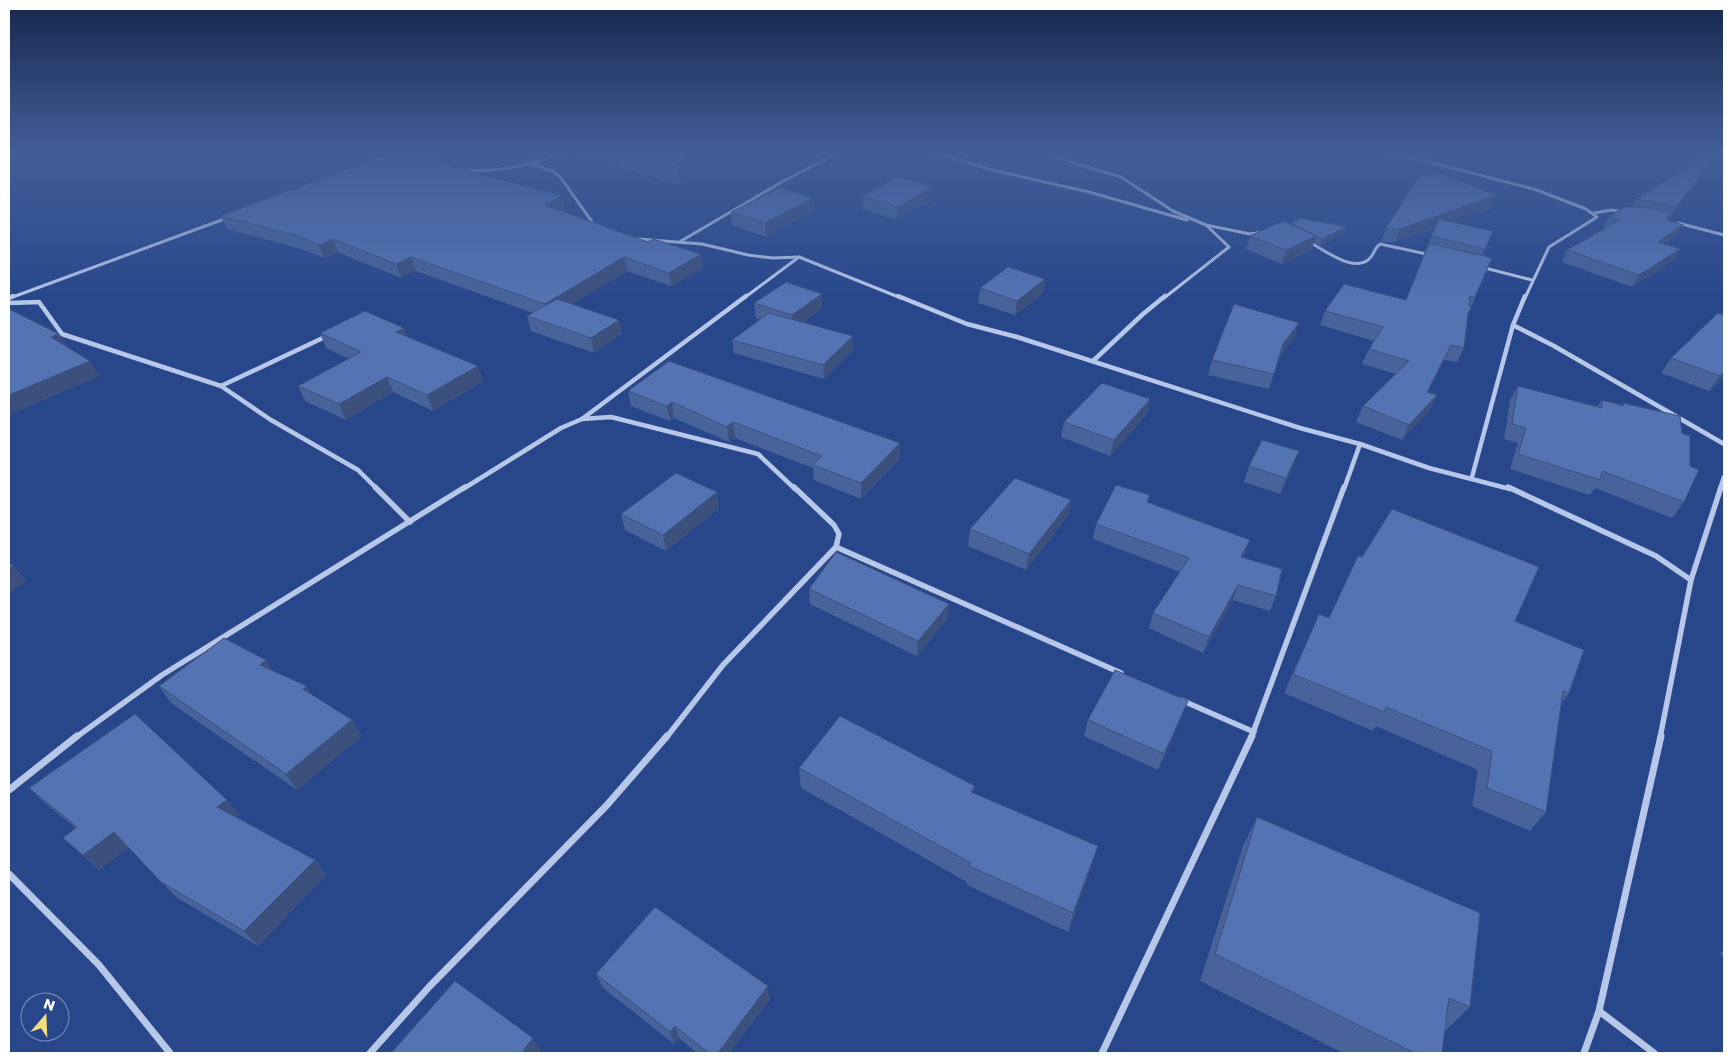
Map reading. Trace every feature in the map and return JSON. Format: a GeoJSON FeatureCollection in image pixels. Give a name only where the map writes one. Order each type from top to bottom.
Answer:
{"type":"FeatureCollection","features":[{"type":"Feature","properties":{"kind":"street"},"geometry":{"type":"LineString","coordinates":[[578,201],[598,228]]}},
{"type":"Feature","properties":{"kind":"street"},"geometry":{"type":"LineString","coordinates":[[681,241],[750,201]]}},
{"type":"Feature","properties":{"kind":"street"},"geometry":{"type":"LineString","coordinates":[[1119,201],[1206,225],[1250,234],[1267,231]]}},
{"type":"Feature","properties":{"kind":"street"},"geometry":{"type":"LineString","coordinates":[[1093,361],[1143,314],[1230,247],[1206,225],[1173,212],[1156,201]]}},
{"type":"Feature","properties":{"kind":"street"},"geometry":{"type":"LineString","coordinates":[[1568,201],[1594,212],[1612,210],[1630,213]]}},
{"type":"Feature","properties":{"kind":"street"},"geometry":{"type":"LineString","coordinates":[[1472,477],[1513,325],[1532,280],[1549,247],[1597,217],[1594,212]]}},
{"type":"Feature","properties":{"kind":"street"},"geometry":{"type":"LineString","coordinates":[[9,298],[229,217]]}},
{"type":"Feature","properties":{"kind":"street"},"geometry":{"type":"LineString","coordinates":[[1674,222],[1724,235]]}},
{"type":"Feature","properties":{"kind":"street"},"geometry":{"type":"LineString","coordinates":[[632,239],[681,241],[748,255],[773,258],[799,257],[967,324],[1093,361],[1300,428],[1360,444],[1429,468],[1507,487],[1648,552],[1674,566],[1691,580]]}},
{"type":"Feature","properties":{"kind":"street"},"geometry":{"type":"LineString","coordinates":[[1304,240],[1348,263],[1362,264],[1371,258],[1376,247],[1380,244],[1436,256]]}},
{"type":"Feature","properties":{"kind":"street"},"geometry":{"type":"LineString","coordinates":[[9,790],[89,727],[162,675],[561,428],[582,419],[799,257]]}},
{"type":"Feature","properties":{"kind":"street"},"geometry":{"type":"LineString","coordinates":[[1474,266],[1532,280]]}},
{"type":"Feature","properties":{"kind":"street"},"geometry":{"type":"LineString","coordinates":[[9,303],[39,302],[62,334],[162,365],[221,386],[271,420],[358,470],[410,522]]}},
{"type":"Feature","properties":{"kind":"street"},"geometry":{"type":"LineString","coordinates":[[1513,325],[1554,346],[1724,444]]}},
{"type":"Feature","properties":{"kind":"street"},"geometry":{"type":"LineString","coordinates":[[221,386],[329,335]]}},
{"type":"Feature","properties":{"kind":"street"},"geometry":{"type":"LineString","coordinates":[[370,1053],[429,987],[613,799],[649,759],[723,665],[836,547],[839,534],[834,525],[758,454],[611,417],[582,419]]}},
{"type":"Feature","properties":{"kind":"street"},"geometry":{"type":"LineString","coordinates":[[1102,1053],[1254,732],[1360,444]]}},
{"type":"Feature","properties":{"kind":"street"},"geometry":{"type":"LineString","coordinates":[[1584,1053],[1599,1011],[1664,721],[1691,580],[1724,477]]}},
{"type":"Feature","properties":{"kind":"street"},"geometry":{"type":"LineString","coordinates":[[836,547],[1127,676]]}},
{"type":"Feature","properties":{"kind":"street"},"geometry":{"type":"LineString","coordinates":[[1172,696],[1254,732]]}},
{"type":"Feature","properties":{"kind":"street"},"geometry":{"type":"LineString","coordinates":[[9,874],[99,965],[170,1053]]}},
{"type":"Feature","properties":{"kind":"street"},"geometry":{"type":"LineString","coordinates":[[1599,1011],[1654,1053]]}},
{"type":"Feature","properties":{"kind":"building"},"geometry":{"type":"Polygon","coordinates":[[[262,201],[553,201],[545,205],[648,242],[653,239],[701,254],[669,273],[624,257],[545,304],[411,257],[396,264],[333,239],[319,245],[299,236],[220,216],[262,201]]]}},
{"type":"Feature","properties":{"kind":"building"},"geometry":{"type":"Polygon","coordinates":[[[754,201],[808,201],[765,223],[731,212],[754,201]]]}},
{"type":"Feature","properties":{"kind":"building"},"geometry":{"type":"Polygon","coordinates":[[[878,201],[909,201],[898,207],[878,201]]]}},
{"type":"Feature","properties":{"kind":"building"},"geometry":{"type":"Polygon","coordinates":[[[1404,201],[1481,201],[1400,229],[1386,228],[1404,201]]]}},
{"type":"Feature","properties":{"kind":"building"},"geometry":{"type":"Polygon","coordinates":[[[1645,201],[1681,201],[1677,206],[1645,201]]]}},
{"type":"Feature","properties":{"kind":"building"},"geometry":{"type":"Polygon","coordinates":[[[1625,207],[1648,208],[1671,213],[1666,219],[1683,225],[1658,242],[1680,249],[1639,275],[1567,250],[1620,220],[1609,216],[1625,207]]]}},
{"type":"Feature","properties":{"kind":"building"},"geometry":{"type":"Polygon","coordinates":[[[1301,218],[1347,227],[1322,239],[1291,223],[1301,218]]]}},
{"type":"Feature","properties":{"kind":"building"},"geometry":{"type":"Polygon","coordinates":[[[1439,219],[1493,231],[1485,249],[1431,236],[1439,219]]]}},
{"type":"Feature","properties":{"kind":"building"},"geometry":{"type":"Polygon","coordinates":[[[1283,221],[1316,236],[1286,250],[1250,236],[1283,221]]]}},
{"type":"Feature","properties":{"kind":"building"},"geometry":{"type":"Polygon","coordinates":[[[1429,243],[1492,258],[1475,297],[1470,296],[1469,306],[1471,308],[1468,313],[1464,348],[1451,345],[1427,392],[1437,395],[1409,425],[1363,406],[1409,361],[1369,349],[1383,327],[1325,311],[1344,284],[1406,300],[1429,243]]]}},
{"type":"Feature","properties":{"kind":"building"},"geometry":{"type":"Polygon","coordinates":[[[1008,267],[1045,279],[1017,301],[980,288],[1008,267]]]}},
{"type":"Feature","properties":{"kind":"building"},"geometry":{"type":"Polygon","coordinates":[[[786,282],[822,294],[792,315],[754,303],[786,282]]]}},
{"type":"Feature","properties":{"kind":"building"},"geometry":{"type":"Polygon","coordinates":[[[557,299],[619,320],[591,338],[527,316],[557,299]]]}},
{"type":"Feature","properties":{"kind":"building"},"geometry":{"type":"Polygon","coordinates":[[[1234,304],[1299,323],[1283,344],[1274,374],[1212,360],[1234,304]]]}},
{"type":"Feature","properties":{"kind":"building"},"geometry":{"type":"Polygon","coordinates":[[[9,309],[59,334],[51,337],[90,361],[9,395],[9,309]]]}},
{"type":"Feature","properties":{"kind":"building"},"geometry":{"type":"Polygon","coordinates":[[[365,311],[404,328],[396,332],[478,366],[427,395],[387,377],[339,404],[298,386],[361,352],[320,333],[365,311]]]}},
{"type":"Feature","properties":{"kind":"building"},"geometry":{"type":"Polygon","coordinates":[[[769,313],[853,336],[823,365],[732,340],[769,313]]]}},
{"type":"Feature","properties":{"kind":"building"},"geometry":{"type":"Polygon","coordinates":[[[1718,313],[1724,315],[1724,373],[1720,376],[1671,358],[1718,313]]]}},
{"type":"Feature","properties":{"kind":"building"},"geometry":{"type":"Polygon","coordinates":[[[669,361],[900,443],[861,483],[813,465],[822,456],[733,422],[727,427],[672,402],[667,406],[628,391],[669,361]]]}},
{"type":"Feature","properties":{"kind":"building"},"geometry":{"type":"Polygon","coordinates":[[[1102,383],[1150,399],[1114,440],[1064,422],[1102,383]]]}},
{"type":"Feature","properties":{"kind":"building"},"geometry":{"type":"Polygon","coordinates":[[[1518,386],[1602,408],[1602,400],[1680,416],[1682,433],[1690,436],[1690,466],[1699,470],[1684,502],[1602,471],[1600,480],[1518,454],[1526,428],[1512,424],[1518,386]]]}},
{"type":"Feature","properties":{"kind":"building"},"geometry":{"type":"Polygon","coordinates":[[[1262,440],[1299,451],[1286,478],[1249,466],[1262,440]]]}},
{"type":"Feature","properties":{"kind":"building"},"geometry":{"type":"Polygon","coordinates":[[[676,473],[717,492],[663,535],[621,514],[676,473]]]}},
{"type":"Feature","properties":{"kind":"building"},"geometry":{"type":"Polygon","coordinates":[[[1015,478],[1071,500],[1029,554],[970,529],[1015,478]]]}},
{"type":"Feature","properties":{"kind":"building"},"geometry":{"type":"Polygon","coordinates":[[[1116,485],[1150,495],[1147,502],[1250,540],[1241,557],[1282,569],[1276,596],[1238,585],[1209,637],[1153,613],[1189,558],[1096,524],[1116,485]]]}},
{"type":"Feature","properties":{"kind":"building"},"geometry":{"type":"Polygon","coordinates":[[[1392,509],[1539,567],[1515,621],[1584,650],[1569,693],[1563,691],[1546,812],[1487,788],[1492,751],[1386,707],[1384,712],[1293,674],[1319,614],[1329,618],[1358,556],[1362,557],[1392,509]]]}},
{"type":"Feature","properties":{"kind":"building"},"geometry":{"type":"Polygon","coordinates":[[[836,552],[949,604],[918,641],[809,589],[836,552]]]}},
{"type":"Feature","properties":{"kind":"building"},"geometry":{"type":"Polygon","coordinates":[[[224,638],[266,660],[260,665],[307,686],[303,689],[352,720],[286,774],[159,686],[224,638]]]}},
{"type":"Feature","properties":{"kind":"building"},"geometry":{"type":"Polygon","coordinates":[[[1115,670],[1188,701],[1164,754],[1088,720],[1115,670]]]}},
{"type":"Feature","properties":{"kind":"building"},"geometry":{"type":"Polygon","coordinates":[[[135,714],[227,800],[217,807],[315,860],[244,931],[161,882],[114,832],[83,855],[63,838],[77,827],[29,788],[135,714]]]}},
{"type":"Feature","properties":{"kind":"building"},"geometry":{"type":"Polygon","coordinates":[[[840,716],[975,786],[971,792],[1098,846],[1073,913],[969,866],[971,863],[799,768],[840,716]]]}},
{"type":"Feature","properties":{"kind":"building"},"geometry":{"type":"Polygon","coordinates":[[[1257,817],[1480,913],[1470,1007],[1449,998],[1442,1053],[1415,1053],[1215,954],[1257,817]]]}},
{"type":"Feature","properties":{"kind":"building"},"geometry":{"type":"Polygon","coordinates":[[[655,907],[768,986],[718,1053],[709,1053],[675,1026],[670,1032],[596,974],[655,907]]]}},
{"type":"Feature","properties":{"kind":"building"},"geometry":{"type":"Polygon","coordinates":[[[455,981],[533,1038],[523,1051],[526,1053],[391,1053],[455,981]]]}}]}
